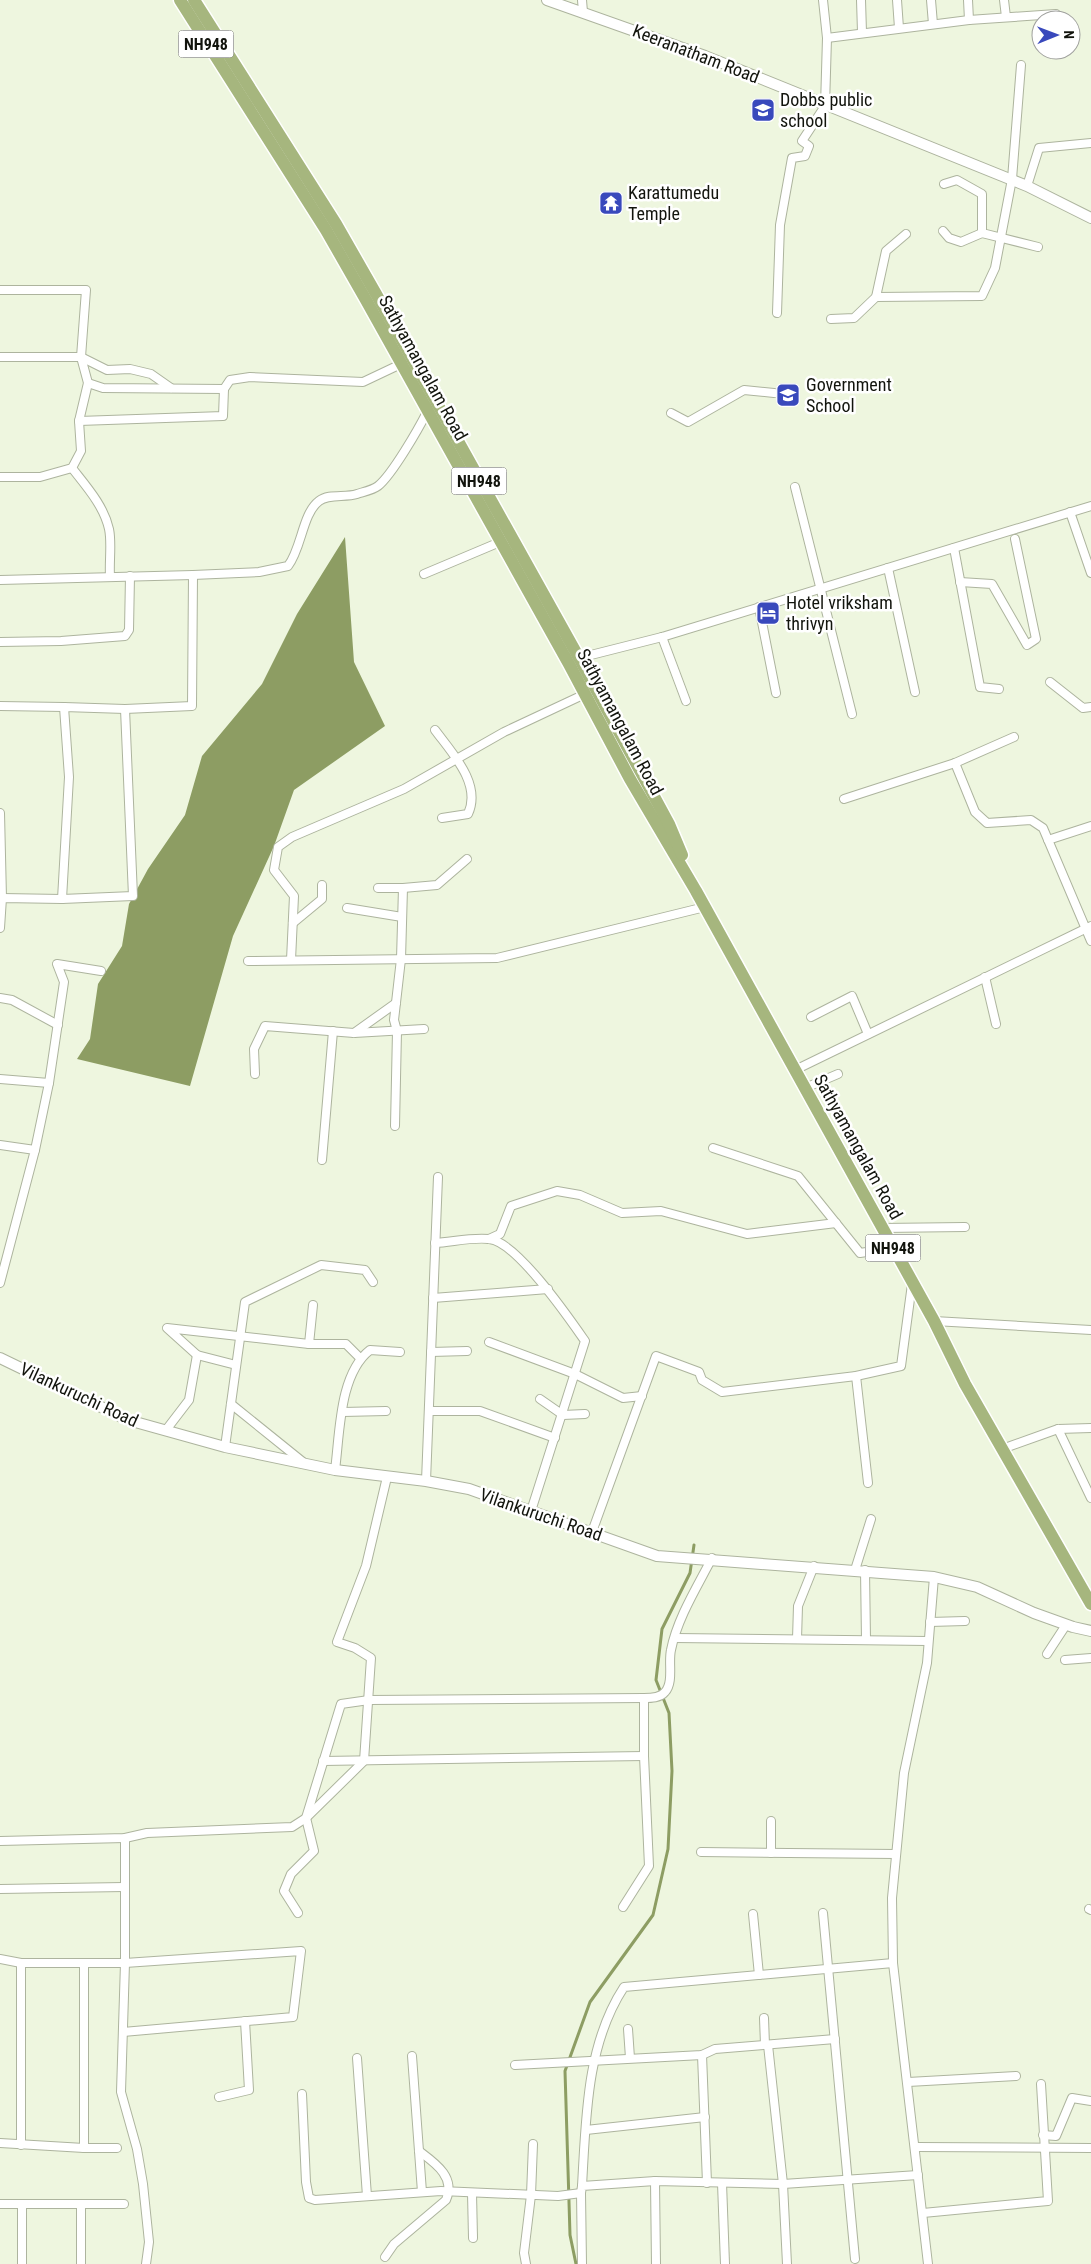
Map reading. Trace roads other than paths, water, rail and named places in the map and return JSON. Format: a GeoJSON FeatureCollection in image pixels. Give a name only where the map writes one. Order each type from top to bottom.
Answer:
{"type":"FeatureCollection","features":[{"type":"Feature","properties":{"kind":"highway","name":"Sathyamangalam Road"},"geometry":{"type":"LineString","coordinates":[[180,0],[326,230],[427,412],[579,658],[669,824],[696,891]]}},
{"type":"Feature","properties":{"kind":"highway","name":"Sathyamangalam Road"},"geometry":{"type":"LineString","coordinates":[[194,0],[336,224],[478,492],[500,542],[630,779],[705,907],[934,1321],[965,1384],[1002,1449],[1085,1584],[1091,1604]]}},
{"type":"Feature","properties":{"kind":"street","name":"Keeranatham Road"},"geometry":{"type":"LineString","coordinates":[[547,0],[705,56],[825,106],[1012,179],[1091,218]]}},
{"type":"Feature","properties":{"kind":"street"},"geometry":{"type":"LineString","coordinates":[[582,0],[583,12]]}},
{"type":"Feature","properties":{"kind":"street"},"geometry":{"type":"LineString","coordinates":[[777,313],[780,225],[792,158],[804,156],[809,146],[802,141],[825,106],[827,38],[823,0]]}},
{"type":"Feature","properties":{"kind":"street"},"geometry":{"type":"LineString","coordinates":[[861,0],[862,32]]}},
{"type":"Feature","properties":{"kind":"street"},"geometry":{"type":"LineString","coordinates":[[897,0],[899,28]]}},
{"type":"Feature","properties":{"kind":"street"},"geometry":{"type":"LineString","coordinates":[[931,0],[934,24]]}},
{"type":"Feature","properties":{"kind":"street"},"geometry":{"type":"LineString","coordinates":[[968,0],[969,20]]}},
{"type":"Feature","properties":{"kind":"street"},"geometry":{"type":"LineString","coordinates":[[1004,0],[1006,17]]}},
{"type":"Feature","properties":{"kind":"street"},"geometry":{"type":"LineString","coordinates":[[827,38],[862,32],[969,20],[1031,16]]}},
{"type":"Feature","properties":{"kind":"street"},"geometry":{"type":"LineString","coordinates":[[876,297],[982,296],[995,268],[1012,179],[1021,65]]}},
{"type":"Feature","properties":{"kind":"street"},"geometry":{"type":"LineString","coordinates":[[1028,186],[1039,148],[1091,143]]}},
{"type":"Feature","properties":{"kind":"street"},"geometry":{"type":"LineString","coordinates":[[944,184],[957,180],[982,194],[982,233]]}},
{"type":"Feature","properties":{"kind":"street"},"geometry":{"type":"LineString","coordinates":[[943,231],[948,238],[961,242],[982,233],[1038,247]]}},
{"type":"Feature","properties":{"kind":"street"},"geometry":{"type":"LineString","coordinates":[[832,318],[854,318],[876,297],[886,251],[906,234]]}},
{"type":"Feature","properties":{"kind":"street"},"geometry":{"type":"LineString","coordinates":[[0,290],[86,290],[81,357],[88,383],[79,421],[82,451],[72,468],[40,477],[0,476]]}},
{"type":"Feature","properties":{"kind":"street"},"geometry":{"type":"LineString","coordinates":[[0,357],[81,357],[107,370],[130,370],[151,374],[171,388]]}},
{"type":"Feature","properties":{"kind":"street"},"geometry":{"type":"LineString","coordinates":[[79,421],[223,416],[224,389],[230,380],[250,377],[363,382],[401,364]]}},
{"type":"Feature","properties":{"kind":"street"},"geometry":{"type":"LineString","coordinates":[[88,383],[104,388],[224,389]]}},
{"type":"Feature","properties":{"kind":"street"},"geometry":{"type":"LineString","coordinates":[[671,413],[688,422],[744,390],[774,392]]}},
{"type":"Feature","properties":{"kind":"street"},"geometry":{"type":"LineString","coordinates":[[0,580],[259,572],[288,566],[295,557],[304,525],[314,505],[321,499],[335,496],[354,496],[378,486],[394,465],[427,412]]}},
{"type":"Feature","properties":{"kind":"street"},"geometry":{"type":"LineString","coordinates":[[72,468],[87,487],[109,529],[110,576]]}},
{"type":"Feature","properties":{"kind":"street"},"geometry":{"type":"LineString","coordinates":[[795,487],[852,714]]}},
{"type":"Feature","properties":{"kind":"street"},"geometry":{"type":"LineString","coordinates":[[579,658],[662,637],[1091,506]]}},
{"type":"Feature","properties":{"kind":"street"},"geometry":{"type":"LineString","coordinates":[[1070,512],[1091,573]]}},
{"type":"Feature","properties":{"kind":"street"},"geometry":{"type":"LineString","coordinates":[[960,582],[992,584],[1027,645],[1036,639],[1015,539]]}},
{"type":"Feature","properties":{"kind":"street"},"geometry":{"type":"LineString","coordinates":[[424,574],[500,542]]}},
{"type":"Feature","properties":{"kind":"street"},"geometry":{"type":"LineString","coordinates":[[954,548],[980,687],[999,689]]}},
{"type":"Feature","properties":{"kind":"street"},"geometry":{"type":"LineString","coordinates":[[888,568],[915,692]]}},
{"type":"Feature","properties":{"kind":"street"},"geometry":{"type":"LineString","coordinates":[[0,706],[125,709],[192,706],[193,575]]}},
{"type":"Feature","properties":{"kind":"street"},"geometry":{"type":"LineString","coordinates":[[0,642],[61,642],[124,636],[129,630],[130,576]]}},
{"type":"Feature","properties":{"kind":"street"},"geometry":{"type":"LineString","coordinates":[[759,607],[776,693]]}},
{"type":"Feature","properties":{"kind":"street"},"geometry":{"type":"LineString","coordinates":[[662,637],[686,701]]}},
{"type":"Feature","properties":{"kind":"street"},"geometry":{"type":"LineString","coordinates":[[1050,682],[1083,708],[1091,707]]}},
{"type":"Feature","properties":{"kind":"street"},"geometry":{"type":"LineString","coordinates":[[292,960],[294,896],[274,870],[278,847],[292,837],[404,789],[504,732],[585,694]]}},
{"type":"Feature","properties":{"kind":"street"},"geometry":{"type":"LineString","coordinates":[[62,899],[69,776],[64,707]]}},
{"type":"Feature","properties":{"kind":"street"},"geometry":{"type":"LineString","coordinates":[[1,898],[62,899],[133,896],[125,709]]}},
{"type":"Feature","properties":{"kind":"street"},"geometry":{"type":"LineString","coordinates":[[435,730],[470,782],[472,806],[468,814],[442,818]]}},
{"type":"Feature","properties":{"kind":"street"},"geometry":{"type":"LineString","coordinates":[[844,799],[955,763],[1014,736]]}},
{"type":"Feature","properties":{"kind":"street"},"geometry":{"type":"LineString","coordinates":[[955,763],[975,812],[987,824],[1031,820],[1043,828],[1089,928],[1091,941]]}},
{"type":"Feature","properties":{"kind":"street"},"geometry":{"type":"LineString","coordinates":[[0,813],[0,928]]}},
{"type":"Feature","properties":{"kind":"street"},"geometry":{"type":"LineString","coordinates":[[1048,840],[1091,826]]}},
{"type":"Feature","properties":{"kind":"street"},"geometry":{"type":"LineString","coordinates":[[378,888],[403,888],[437,884],[467,859]]}},
{"type":"Feature","properties":{"kind":"street"},"geometry":{"type":"LineString","coordinates":[[293,924],[322,899],[322,885]]}},
{"type":"Feature","properties":{"kind":"street"},"geometry":{"type":"LineString","coordinates":[[395,1126],[397,1031],[394,1020],[401,959],[403,888]]}},
{"type":"Feature","properties":{"kind":"street"},"geometry":{"type":"LineString","coordinates":[[248,961],[497,958],[705,907]]}},
{"type":"Feature","properties":{"kind":"street"},"geometry":{"type":"LineString","coordinates":[[347,908],[402,917]]}},
{"type":"Feature","properties":{"kind":"street"},"geometry":{"type":"LineString","coordinates":[[795,1070],[1089,928]]}},
{"type":"Feature","properties":{"kind":"street"},"geometry":{"type":"LineString","coordinates":[[0,1283],[36,1150],[49,1083],[64,982],[57,964],[101,970]]}},
{"type":"Feature","properties":{"kind":"street"},"geometry":{"type":"LineString","coordinates":[[985,977],[996,1024]]}},
{"type":"Feature","properties":{"kind":"street"},"geometry":{"type":"LineString","coordinates":[[811,1017],[852,996],[868,1034]]}},
{"type":"Feature","properties":{"kind":"street"},"geometry":{"type":"LineString","coordinates":[[0,998],[12,1000],[58,1025]]}},
{"type":"Feature","properties":{"kind":"street"},"geometry":{"type":"LineString","coordinates":[[354,1033],[396,1003]]}},
{"type":"Feature","properties":{"kind":"street"},"geometry":{"type":"LineString","coordinates":[[255,1074],[254,1049],[265,1026],[354,1033],[424,1029]]}},
{"type":"Feature","properties":{"kind":"street"},"geometry":{"type":"LineString","coordinates":[[322,1160],[333,1031]]}},
{"type":"Feature","properties":{"kind":"street"},"geometry":{"type":"LineString","coordinates":[[805,1088],[838,1074]]}},
{"type":"Feature","properties":{"kind":"street"},"geometry":{"type":"LineString","coordinates":[[0,1079],[49,1083]]}},
{"type":"Feature","properties":{"kind":"street"},"geometry":{"type":"LineString","coordinates":[[0,1145],[36,1150]]}},
{"type":"Feature","properties":{"kind":"street"},"geometry":{"type":"LineString","coordinates":[[714,1148],[798,1176],[860,1253],[893,1248]]}},
{"type":"Feature","properties":{"kind":"street"},"geometry":{"type":"LineString","coordinates":[[426,1481],[438,1177]]}},
{"type":"Feature","properties":{"kind":"street"},"geometry":{"type":"LineString","coordinates":[[489,1239],[500,1234],[512,1206],[557,1192],[580,1195],[622,1213],[660,1211],[747,1234],[836,1223]]}},
{"type":"Feature","properties":{"kind":"street"},"geometry":{"type":"LineString","coordinates":[[882,1228],[965,1227]]}},
{"type":"Feature","properties":{"kind":"street"},"geometry":{"type":"LineString","coordinates":[[435,1243],[489,1239],[503,1243],[548,1289],[585,1341],[556,1438],[530,1511]]}},
{"type":"Feature","properties":{"kind":"street"},"geometry":{"type":"LineString","coordinates":[[225,1447],[245,1302],[321,1265],[365,1270],[373,1282]]}},
{"type":"Feature","properties":{"kind":"street"},"geometry":{"type":"LineString","coordinates":[[592,1532],[656,1356],[699,1372],[702,1380],[722,1392],[856,1376],[901,1366],[912,1283]]}},
{"type":"Feature","properties":{"kind":"street"},"geometry":{"type":"LineString","coordinates":[[433,1298],[548,1289]]}},
{"type":"Feature","properties":{"kind":"street"},"geometry":{"type":"LineString","coordinates":[[309,1344],[313,1306]]}},
{"type":"Feature","properties":{"kind":"street"},"geometry":{"type":"LineString","coordinates":[[934,1321],[1091,1330]]}},
{"type":"Feature","properties":{"kind":"street"},"geometry":{"type":"LineString","coordinates":[[236,1365],[197,1355],[167,1328],[309,1344],[346,1344],[360,1358]]}},
{"type":"Feature","properties":{"kind":"street"},"geometry":{"type":"LineString","coordinates":[[489,1342],[575,1374],[623,1398],[642,1396]]}},
{"type":"Feature","properties":{"kind":"street"},"geometry":{"type":"LineString","coordinates":[[335,1470],[347,1385],[360,1358],[370,1350],[400,1352]]}},
{"type":"Feature","properties":{"kind":"street"},"geometry":{"type":"LineString","coordinates":[[431,1352],[467,1351]]}},
{"type":"Feature","properties":{"kind":"street"},"geometry":{"type":"LineString","coordinates":[[166,1430],[190,1400],[197,1355]]}},
{"type":"Feature","properties":{"kind":"street","name":"Vilankuruchi Road"},"geometry":{"type":"LineString","coordinates":[[0,1358],[128,1420],[225,1447],[335,1470],[426,1481],[468,1489],[656,1556],[712,1558],[934,1577],[977,1586],[1034,1613],[1066,1625],[1091,1631]]}},
{"type":"Feature","properties":{"kind":"street"},"geometry":{"type":"LineString","coordinates":[[856,1376],[868,1483]]}},
{"type":"Feature","properties":{"kind":"street"},"geometry":{"type":"LineString","coordinates":[[540,1399],[563,1415],[585,1414]]}},
{"type":"Feature","properties":{"kind":"street"},"geometry":{"type":"LineString","coordinates":[[230,1404],[306,1464]]}},
{"type":"Feature","properties":{"kind":"street"},"geometry":{"type":"LineString","coordinates":[[343,1412],[386,1411]]}},
{"type":"Feature","properties":{"kind":"street"},"geometry":{"type":"LineString","coordinates":[[429,1411],[480,1411],[556,1438]]}},
{"type":"Feature","properties":{"kind":"street"},"geometry":{"type":"LineString","coordinates":[[1002,1449],[1058,1429],[1091,1428]]}},
{"type":"Feature","properties":{"kind":"street"},"geometry":{"type":"LineString","coordinates":[[1058,1429],[1091,1498]]}},
{"type":"Feature","properties":{"kind":"street"},"geometry":{"type":"LineString","coordinates":[[0,1841],[125,1838],[147,1833],[292,1827],[306,1818],[364,1761],[372,1658],[355,1648],[337,1642],[366,1566],[387,1477]]}},
{"type":"Feature","properties":{"kind":"street"},"geometry":{"type":"LineString","coordinates":[[866,1640],[860,1570],[871,1519]]}},
{"type":"Feature","properties":{"kind":"street"},"geometry":{"type":"LineString","coordinates":[[298,1913],[284,1891],[290,1874],[314,1852],[306,1818],[341,1704],[369,1700],[644,1698],[664,1694],[669,1682],[671,1650],[675,1638],[712,1558]]}},
{"type":"Feature","properties":{"kind":"street"},"geometry":{"type":"LineString","coordinates":[[797,1639],[798,1606],[814,1566]]}},
{"type":"Feature","properties":{"kind":"street"},"geometry":{"type":"LineString","coordinates":[[928,2264],[916,2147],[893,1963],[892,1898],[904,1773],[927,1663],[934,1577]]}},
{"type":"Feature","properties":{"kind":"street"},"geometry":{"type":"LineString","coordinates":[[930,1622],[965,1621]]}},
{"type":"Feature","properties":{"kind":"street"},"geometry":{"type":"LineString","coordinates":[[1046,1654],[1066,1625]]}},
{"type":"Feature","properties":{"kind":"street"},"geometry":{"type":"LineString","coordinates":[[675,1638],[928,1641]]}},
{"type":"Feature","properties":{"kind":"street"},"geometry":{"type":"LineString","coordinates":[[1065,1660],[1091,1658]]}},
{"type":"Feature","properties":{"kind":"street"},"geometry":{"type":"LineString","coordinates":[[624,1907],[649,1866],[644,1756],[644,1698]]}},
{"type":"Feature","properties":{"kind":"street"},"geometry":{"type":"LineString","coordinates":[[324,1761],[644,1756]]}},
{"type":"Feature","properties":{"kind":"street"},"geometry":{"type":"LineString","coordinates":[[770,1853],[772,1821]]}},
{"type":"Feature","properties":{"kind":"street"},"geometry":{"type":"LineString","coordinates":[[125,1838],[124,2032],[121,2092],[137,2149],[143,2184],[149,2242],[146,2264]]}},
{"type":"Feature","properties":{"kind":"street"},"geometry":{"type":"LineString","coordinates":[[701,1852],[896,1854]]}},
{"type":"Feature","properties":{"kind":"street"},"geometry":{"type":"LineString","coordinates":[[0,1890],[124,1887]]}},
{"type":"Feature","properties":{"kind":"street"},"geometry":{"type":"LineString","coordinates":[[753,1914],[759,1975]]}},
{"type":"Feature","properties":{"kind":"street"},"geometry":{"type":"LineString","coordinates":[[823,1914],[855,2259]]}},
{"type":"Feature","properties":{"kind":"street"},"geometry":{"type":"LineString","coordinates":[[0,1959],[21,1963],[125,1963],[301,1951],[293,2017],[124,2032]]}},
{"type":"Feature","properties":{"kind":"street"},"geometry":{"type":"LineString","coordinates":[[21,1963],[21,2145]]}},
{"type":"Feature","properties":{"kind":"street"},"geometry":{"type":"LineString","coordinates":[[582,2264],[582,2190],[586,2130],[594,2060],[599,2040],[624,1987],[893,1963]]}},
{"type":"Feature","properties":{"kind":"street"},"geometry":{"type":"LineString","coordinates":[[84,1964],[84,2148]]}},
{"type":"Feature","properties":{"kind":"street"},"geometry":{"type":"LineString","coordinates":[[764,2018],[783,2184],[787,2264]]}},
{"type":"Feature","properties":{"kind":"street"},"geometry":{"type":"LineString","coordinates":[[219,2097],[249,2090],[245,2021]]}},
{"type":"Feature","properties":{"kind":"street"},"geometry":{"type":"LineString","coordinates":[[628,2029],[630,2058]]}},
{"type":"Feature","properties":{"kind":"street"},"geometry":{"type":"LineString","coordinates":[[515,2065],[702,2055],[715,2049],[835,2039]]}},
{"type":"Feature","properties":{"kind":"street"},"geometry":{"type":"LineString","coordinates":[[702,2055],[706,2117],[707,2183]]}},
{"type":"Feature","properties":{"kind":"street"},"geometry":{"type":"LineString","coordinates":[[412,2056],[422,2192]]}},
{"type":"Feature","properties":{"kind":"street"},"geometry":{"type":"LineString","coordinates":[[357,2058],[367,2196]]}},
{"type":"Feature","properties":{"kind":"street"},"geometry":{"type":"LineString","coordinates":[[908,2082],[1016,2076]]}},
{"type":"Feature","properties":{"kind":"street"},"geometry":{"type":"LineString","coordinates":[[923,2213],[1048,2201],[1041,2084]]}},
{"type":"Feature","properties":{"kind":"street"},"geometry":{"type":"LineString","coordinates":[[302,2094],[306,2182],[309,2198],[422,2192],[558,2196],[582,2190],[655,2181],[783,2184],[918,2175]]}},
{"type":"Feature","properties":{"kind":"street"},"geometry":{"type":"LineString","coordinates":[[1043,2135],[1056,2136],[1072,2098],[1091,2101]]}},
{"type":"Feature","properties":{"kind":"street"},"geometry":{"type":"LineString","coordinates":[[586,2130],[706,2117]]}},
{"type":"Feature","properties":{"kind":"street"},"geometry":{"type":"LineString","coordinates":[[0,2143],[117,2148]]}},
{"type":"Feature","properties":{"kind":"street"},"geometry":{"type":"LineString","coordinates":[[526,2264],[524,2253],[531,2195],[533,2144]]}},
{"type":"Feature","properties":{"kind":"street"},"geometry":{"type":"LineString","coordinates":[[916,2147],[1091,2148]]}},
{"type":"Feature","properties":{"kind":"street"},"geometry":{"type":"LineString","coordinates":[[385,2257],[394,2244],[446,2200],[449,2192],[443,2170],[419,2150]]}},
{"type":"Feature","properties":{"kind":"street"},"geometry":{"type":"LineString","coordinates":[[655,2181],[656,2264]]}},
{"type":"Feature","properties":{"kind":"street"},"geometry":{"type":"LineString","coordinates":[[722,2183],[725,2264]]}},
{"type":"Feature","properties":{"kind":"street"},"geometry":{"type":"LineString","coordinates":[[472,2193],[473,2238]]}},
{"type":"Feature","properties":{"kind":"street"},"geometry":{"type":"LineString","coordinates":[[0,2204],[124,2204]]}},
{"type":"Feature","properties":{"kind":"street"},"geometry":{"type":"LineString","coordinates":[[22,2204],[22,2264]]}},
{"type":"Feature","properties":{"kind":"street"},"geometry":{"type":"LineString","coordinates":[[81,2204],[81,2264]]}},
{"type":"Feature","properties":{"kind":"waterway"},"geometry":{"type":"LineString","coordinates":[[576,2264],[570,2235],[565,2071],[590,2002],[653,1915],[668,1849],[672,1771],[669,1713],[656,1680],[662,1629],[690,1573],[694,1545]]}},
{"type":"Feature","properties":{"kind":"place","name":"Dobbs public school"},"geometry":{"type":"Point","coordinates":[763,110]}},
{"type":"Feature","properties":{"kind":"place","name":"Karattumedu Temple"},"geometry":{"type":"Point","coordinates":[611,203]}},
{"type":"Feature","properties":{"kind":"place","name":"Government School"},"geometry":{"type":"Point","coordinates":[788,395]}},
{"type":"Feature","properties":{"kind":"place","name":"Hotel vriksham thrivyn"},"geometry":{"type":"Point","coordinates":[768,613]}}]}
